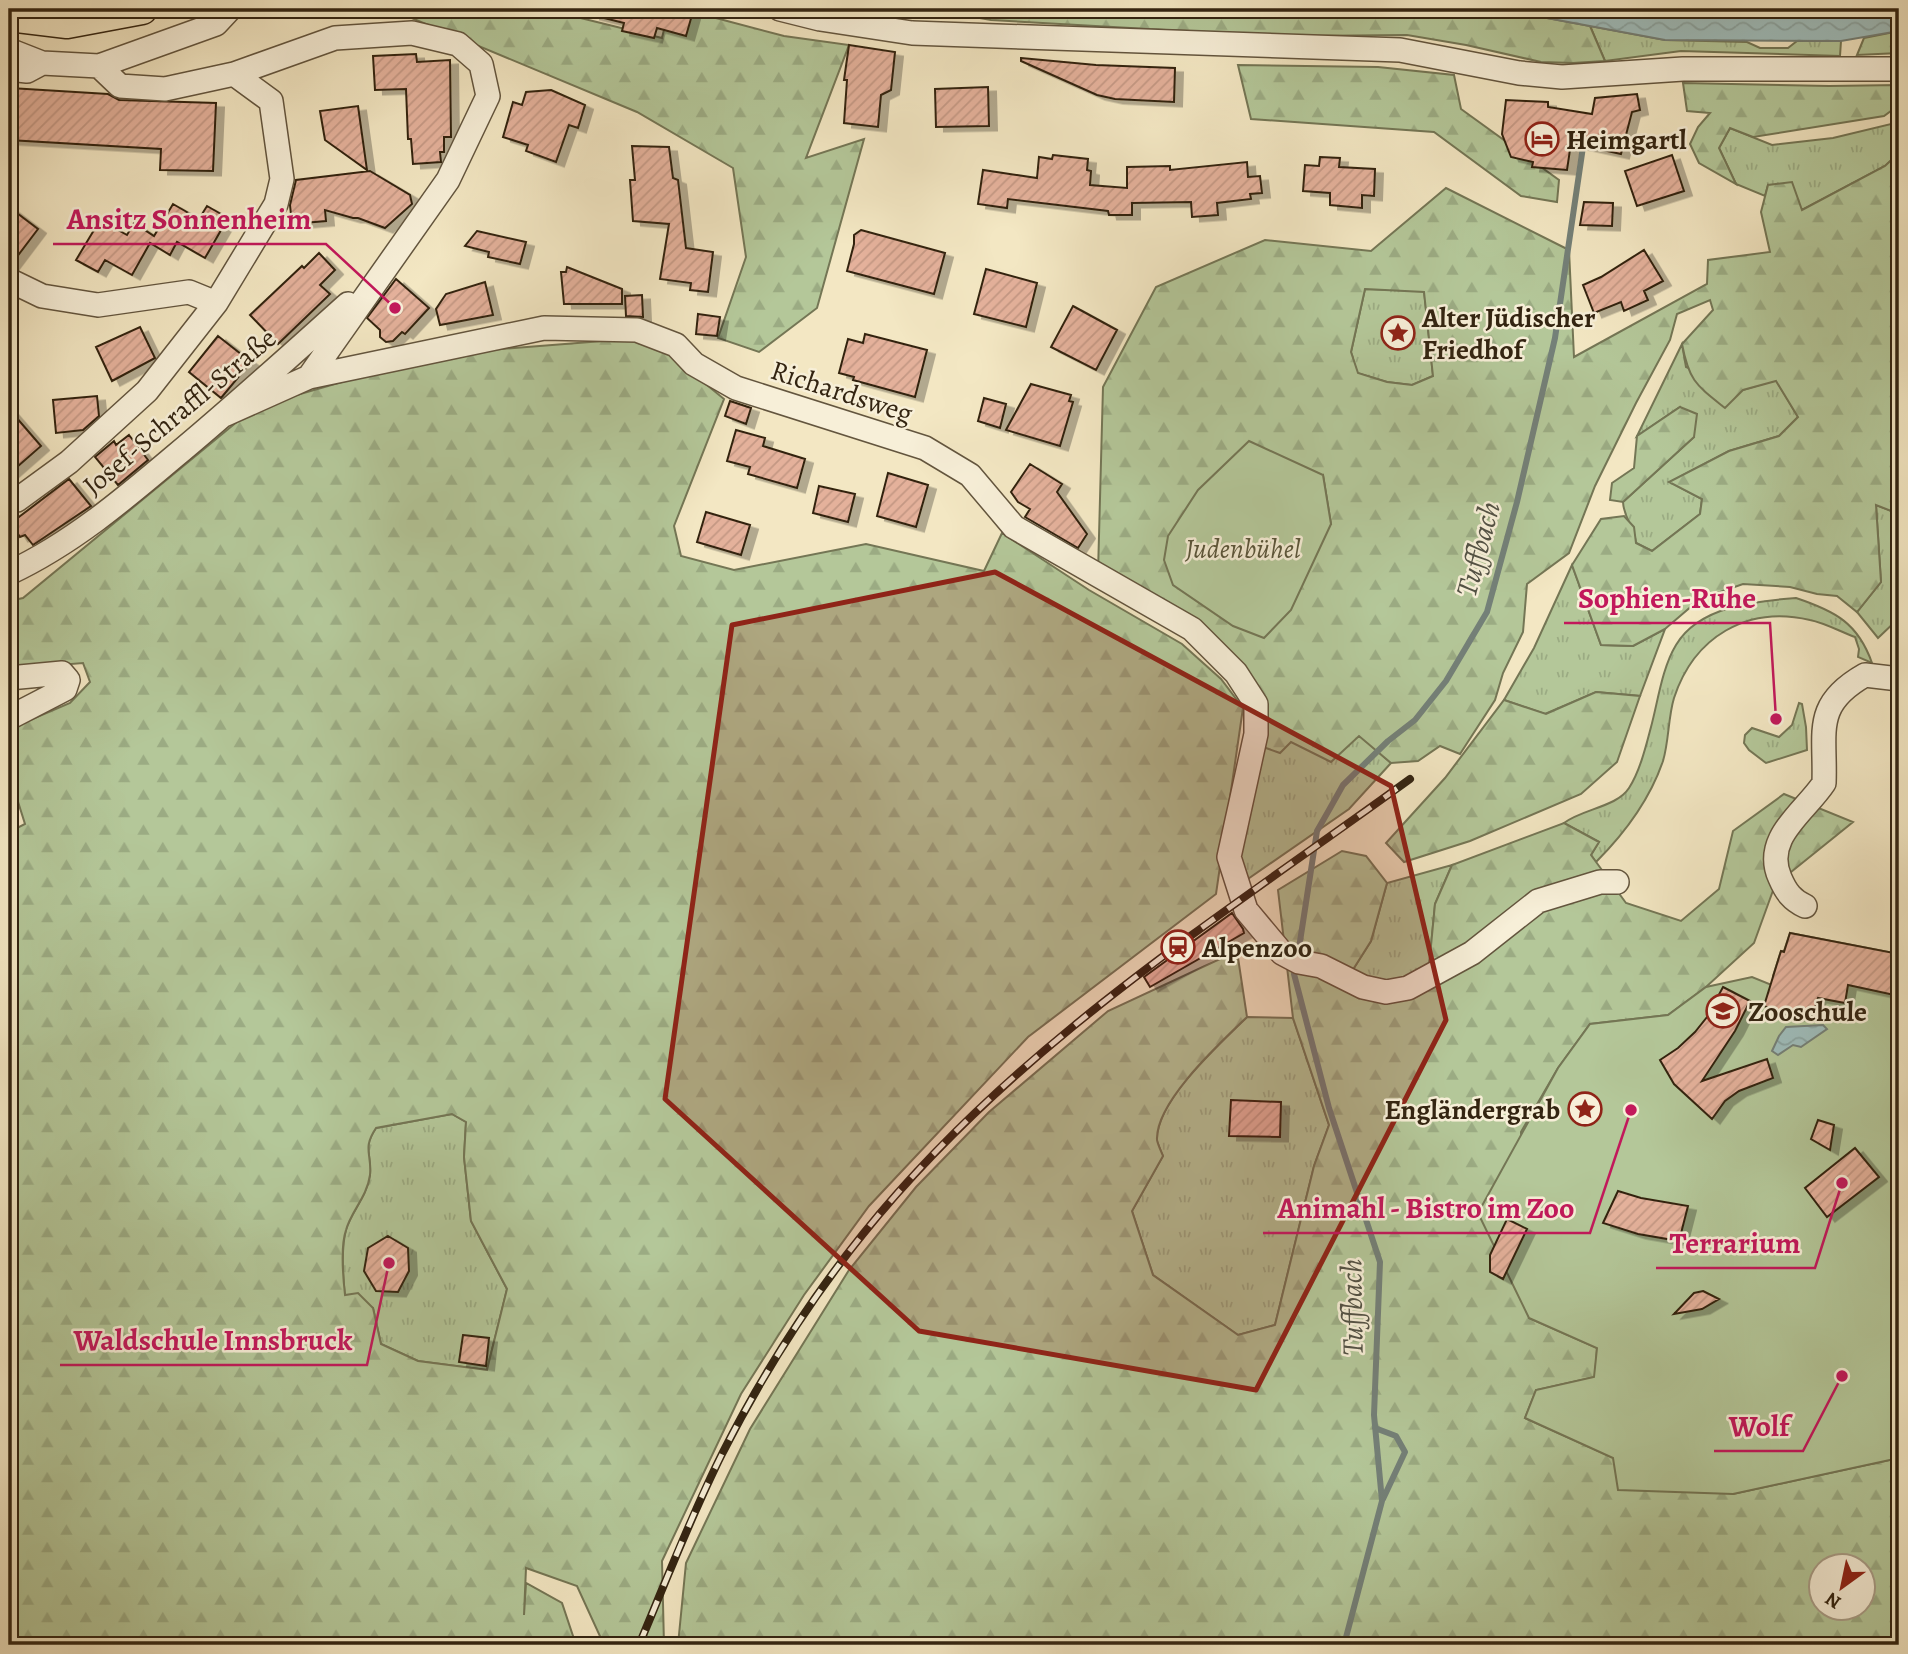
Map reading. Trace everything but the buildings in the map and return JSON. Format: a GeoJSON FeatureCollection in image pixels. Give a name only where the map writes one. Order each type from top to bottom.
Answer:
{"type":"FeatureCollection","features":[{"type":"Feature","properties":{"kind":"main road"},"geometry":{"type":"LineString","coordinates":[[9,16],[67,23],[142,9]]}},
{"type":"Feature","properties":{"kind":"street"},"geometry":{"type":"LineString","coordinates":[[9,50],[42,63],[99,66],[216,24],[230,9]]}},
{"type":"Feature","properties":{"kind":"street"},"geometry":{"type":"LineString","coordinates":[[780,9],[820,19],[912,33],[1400,50],[1519,73],[1562,78],[1683,69],[1899,69]]}},
{"type":"Feature","properties":{"kind":"street"},"geometry":{"type":"LineString","coordinates":[[99,66],[120,86],[165,89],[234,74],[335,38],[412,33],[458,44],[481,64],[488,96],[448,180],[426,215],[377,278],[309,377]]}},
{"type":"Feature","properties":{"kind":"street"},"geometry":{"type":"LineString","coordinates":[[9,69],[27,71],[42,63]]}},
{"type":"Feature","properties":{"kind":"street"},"geometry":{"type":"LineString","coordinates":[[9,499],[17,499],[69,462],[147,391],[216,303],[276,204],[282,179],[271,101],[234,74]]}},
{"type":"Feature","properties":{"kind":"street","name":"Josef-Schraffl-Straße"},"geometry":{"type":"LineString","coordinates":[[9,573],[35,561],[111,510],[224,415],[377,278]]}},
{"type":"Feature","properties":{"kind":"street"},"geometry":{"type":"LineString","coordinates":[[9,280],[41,296],[98,305],[189,292],[216,303]]}},
{"type":"Feature","properties":{"kind":"street","name":"Richardsweg"},"geometry":{"type":"LineString","coordinates":[[224,415],[309,377],[544,328],[637,330],[676,345],[694,364],[736,388],[925,448],[970,475],[1014,527],[1192,629],[1236,673],[1256,704],[1256,734],[1229,857],[1246,910],[1282,954],[1299,962],[1321,966],[1363,987],[1387,992],[1408,988],[1472,953],[1538,901],[1600,882],[1617,882]]}},
{"type":"Feature","properties":{"kind":"street"},"geometry":{"type":"LineString","coordinates":[[9,678],[62,673],[68,680],[65,689],[9,718]]}},
{"type":"Feature","properties":{"kind":"street"},"geometry":{"type":"LineString","coordinates":[[1805,906],[1789,896],[1776,869],[1775,858],[1789,823],[1824,783],[1827,713],[1842,690],[1865,675],[1899,680]]}},
{"type":"Feature","properties":{"kind":"highlighted area"},"geometry":{"type":"Polygon","coordinates":[[[995,572],[1391,786],[1446,1020],[1256,1390],[919,1331],[665,1099],[732,625],[995,572]]]}},
{"type":"Feature","properties":{"kind":"green space"},"geometry":{"type":"Polygon","coordinates":[[[407,9],[544,9],[662,38],[669,9],[691,15],[693,12],[784,36],[849,45],[806,158],[864,139],[817,308],[759,352],[718,338],[746,257],[733,168],[637,112],[397,12],[407,9]]]}},
{"type":"Feature","properties":{"kind":"green space"},"geometry":{"type":"Polygon","coordinates":[[[929,9],[1509,11],[1590,26],[1605,61],[1541,62],[1407,35],[1295,36],[1166,30],[991,20],[929,9]]]}},
{"type":"Feature","properties":{"kind":"green space"},"geometry":{"type":"Polygon","coordinates":[[[1590,26],[1665,40],[1747,42],[1760,48],[1788,48],[1797,41],[1841,41],[1840,56],[1681,51],[1605,61],[1590,26]]]}},
{"type":"Feature","properties":{"kind":"green space"},"geometry":{"type":"Polygon","coordinates":[[[1899,31],[1899,53],[1857,55],[1864,38],[1899,31]]]}},
{"type":"Feature","properties":{"kind":"green space"},"geometry":{"type":"Polygon","coordinates":[[[1238,65],[1378,67],[1454,75],[1461,109],[1559,180],[1557,202],[1521,196],[1434,132],[1251,119],[1238,65]]]}},
{"type":"Feature","properties":{"kind":"green space"},"geometry":{"type":"Polygon","coordinates":[[[1683,83],[1899,85],[1899,105],[1884,116],[1753,137],[1730,128],[1719,148],[1736,184],[1699,163],[1690,144],[1698,127],[1710,113],[1687,111],[1683,83]]]}},
{"type":"Feature","properties":{"kind":"green space"},"geometry":{"type":"Polygon","coordinates":[[[1895,123],[1899,127],[1899,153],[1885,166],[1802,210],[1768,185],[1765,196],[1736,184],[1719,148],[1730,128],[1772,145],[1833,138],[1895,123]]]}},
{"type":"Feature","properties":{"kind":"green space"},"geometry":{"type":"Polygon","coordinates":[[[1899,153],[1899,514],[1876,505],[1881,582],[1857,612],[1837,596],[1790,587],[1743,584],[1700,599],[1665,629],[1633,646],[1601,645],[1572,565],[1601,519],[1624,516],[1634,527],[1636,543],[1652,551],[1700,514],[1702,499],[1669,482],[1729,451],[1779,436],[1798,417],[1776,381],[1743,390],[1725,408],[1695,381],[1682,344],[1713,310],[1710,300],[1677,314],[1670,340],[1595,486],[1569,553],[1527,584],[1523,632],[1503,673],[1495,700],[1460,754],[1440,746],[1418,761],[1391,763],[1359,736],[1331,762],[1291,742],[1280,753],[1263,747],[1252,678],[1098,573],[1103,387],[1156,287],[1265,240],[1371,251],[1446,188],[1569,250],[1574,357],[1707,284],[1708,260],[1770,252],[1761,212],[1768,185],[1792,182],[1802,210],[1885,166],[1899,153]],[[1365,289],[1351,352],[1358,373],[1387,382],[1412,385],[1433,376],[1424,292],[1365,289]],[[1323,475],[1164,560],[1331,524],[1323,475]]]}},
{"type":"Feature","properties":{"kind":"green space"},"geometry":{"type":"Polygon","coordinates":[[[1365,289],[1424,291],[1433,376],[1412,385],[1387,382],[1357,373],[1351,352],[1365,289]]]}},
{"type":"Feature","properties":{"kind":"green space"},"geometry":{"type":"Polygon","coordinates":[[[628,339],[663,349],[724,399],[674,526],[681,556],[734,570],[866,544],[984,571],[1002,533],[1089,590],[1182,644],[1221,679],[1243,708],[1216,894],[1028,1037],[869,1206],[804,1295],[741,1394],[662,1561],[664,1645],[604,1645],[577,1586],[526,1568],[524,1615],[526,1583],[562,1603],[576,1645],[9,1645],[9,832],[25,824],[9,773],[9,729],[70,703],[90,682],[83,663],[9,669],[9,601],[23,598],[255,407],[439,354],[628,339]],[[452,1114],[376,1128],[368,1146],[368,1183],[344,1237],[343,1280],[345,1295],[358,1293],[373,1308],[381,1344],[418,1361],[487,1370],[507,1289],[471,1221],[464,1157],[466,1122],[452,1114]]]}},
{"type":"Feature","properties":{"kind":"green space"},"geometry":{"type":"Polygon","coordinates":[[[1682,344],[1686,367],[1743,390],[1776,380],[1798,417],[1779,436],[1729,451],[1670,482],[1702,499],[1700,514],[1652,551],[1636,543],[1623,502],[1694,437],[1680,407],[1637,436],[1682,344]]]}},
{"type":"Feature","properties":{"kind":"green space"},"geometry":{"type":"Polygon","coordinates":[[[1680,407],[1697,414],[1694,437],[1623,502],[1610,500],[1612,483],[1634,468],[1637,436],[1680,407]]]}},
{"type":"Feature","properties":{"kind":"green space","name":"Judenbühel"},"geometry":{"type":"Polygon","coordinates":[[[1249,441],[1323,475],[1331,524],[1291,610],[1264,638],[1233,626],[1173,585],[1164,560],[1168,536],[1198,490],[1249,441]]]}},
{"type":"Feature","properties":{"kind":"green space"},"geometry":{"type":"Polygon","coordinates":[[[1876,505],[1899,514],[1899,618],[1878,638],[1857,612],[1881,582],[1876,505]]]}},
{"type":"Feature","properties":{"kind":"green space"},"geometry":{"type":"Polygon","coordinates":[[[1572,565],[1601,645],[1633,646],[1665,629],[1640,696],[1596,692],[1545,714],[1504,700],[1534,648],[1572,565]]]}},
{"type":"Feature","properties":{"kind":"green space"},"geometry":{"type":"Polygon","coordinates":[[[1796,598],[1843,620],[1860,638],[1872,663],[1858,657],[1859,649],[1855,637],[1810,620],[1765,617],[1726,630],[1695,658],[1683,677],[1674,698],[1665,753],[1658,775],[1635,815],[1596,862],[1591,855],[1599,842],[1564,823],[1616,800],[1629,788],[1642,758],[1664,674],[1676,645],[1686,632],[1714,614],[1747,604],[1796,598]]]}},
{"type":"Feature","properties":{"kind":"green space"},"geometry":{"type":"Polygon","coordinates":[[[1596,692],[1640,696],[1617,762],[1581,794],[1470,841],[1404,862],[1386,843],[1445,778],[1504,700],[1546,714],[1596,692]]]}},
{"type":"Feature","properties":{"kind":"green space"},"geometry":{"type":"Polygon","coordinates":[[[1799,703],[1802,704],[1806,727],[1807,750],[1766,763],[1749,750],[1744,743],[1745,735],[1752,728],[1779,737],[1792,725],[1799,703]]]}},
{"type":"Feature","properties":{"kind":"green space"},"geometry":{"type":"Polygon","coordinates":[[[1359,735],[1391,763],[1349,809],[1245,881],[1237,858],[1263,747],[1359,735]]]}},
{"type":"Feature","properties":{"kind":"green space"},"geometry":{"type":"Polygon","coordinates":[[[1784,794],[1853,822],[1775,885],[1754,943],[1706,987],[1668,1015],[1590,1024],[1558,1068],[1521,1132],[1529,1318],[1597,1348],[1595,1377],[1536,1390],[1525,1418],[1614,1458],[1733,1494],[1899,1458],[1899,1645],[678,1645],[686,1563],[750,1429],[849,1270],[916,1187],[989,1112],[1108,1011],[1237,951],[1247,1017],[1191,1074],[1167,1108],[1159,1125],[1157,1140],[1163,1156],[1132,1211],[1153,1275],[1238,1335],[1275,1325],[1314,1166],[1329,1125],[1293,1018],[1278,890],[1342,851],[1366,856],[1387,883],[1371,941],[1347,979],[1363,987],[1428,977],[1435,904],[1452,865],[1564,823],[1599,842],[1591,855],[1626,903],[1681,921],[1719,889],[1733,831],[1784,794]]]}},
{"type":"Feature","properties":{"kind":"green space"},"geometry":{"type":"Polygon","coordinates":[[[1452,865],[1435,904],[1428,977],[1408,988],[1347,979],[1371,941],[1387,883],[1452,865]]]}},
{"type":"Feature","properties":{"kind":"green space"},"geometry":{"type":"Polygon","coordinates":[[[1790,933],[1899,954],[1899,1458],[1733,1494],[1618,1490],[1613,1458],[1525,1418],[1536,1390],[1594,1377],[1597,1348],[1529,1318],[1478,1213],[1558,1068],[1590,1024],[1668,1015],[1706,987],[1752,977],[1774,986],[1773,976],[1790,933]]]}},
{"type":"Feature","properties":{"kind":"green space"},"geometry":{"type":"Polygon","coordinates":[[[1247,1017],[1293,1018],[1329,1125],[1314,1166],[1275,1325],[1238,1335],[1153,1275],[1132,1211],[1163,1156],[1157,1141],[1159,1125],[1167,1108],[1191,1074],[1247,1017]]]}},
{"type":"Feature","properties":{"kind":"green space"},"geometry":{"type":"Polygon","coordinates":[[[452,1114],[466,1122],[464,1157],[471,1221],[507,1289],[487,1370],[418,1361],[381,1344],[373,1308],[345,1296],[344,1237],[368,1183],[368,1146],[376,1128],[452,1114]]]}},
{"type":"Feature","properties":{"kind":"water"},"geometry":{"type":"Polygon","coordinates":[[[1458,9],[1899,9],[1899,31],[1841,41],[1665,40],[1509,11],[1458,9]]]}},
{"type":"Feature","properties":{"kind":"water"},"geometry":{"type":"Polygon","coordinates":[[[1823,1025],[1827,1029],[1801,1047],[1793,1045],[1778,1055],[1772,1051],[1786,1027],[1823,1025]]]}},
{"type":"Feature","properties":{"kind":"waterway","name":"Tuffbach"},"geometry":{"type":"LineString","coordinates":[[1299,948],[1317,831],[1343,785],[1388,741],[1415,720],[1446,681],[1487,612],[1517,502],[1555,338],[1584,140]]}},
{"type":"Feature","properties":{"kind":"waterway","name":"Tuffbach"},"geometry":{"type":"LineString","coordinates":[[1294,974],[1329,1108],[1380,1262],[1374,1415],[1382,1501],[1344,1645]]}},
{"type":"Feature","properties":{"kind":"waterway"},"geometry":{"type":"LineString","coordinates":[[1375,1428],[1396,1436],[1405,1452],[1383,1499]]}},
{"type":"Feature","properties":{"kind":"railway"},"geometry":{"type":"LineString","coordinates":[[639,1645],[711,1477],[770,1368],[843,1260],[922,1166],[985,1103],[1121,988],[1410,779]]}},
{"type":"Feature","properties":{"kind":"place","name":"Heimgartl"},"geometry":{"type":"Point","coordinates":[1542,139]}},
{"type":"Feature","properties":{"kind":"place","name":"Ansitz Sonnenheim"},"geometry":{"type":"Point","coordinates":[395,308]}},
{"type":"Feature","properties":{"kind":"place","name":"Alter Jüdischer Friedhof"},"geometry":{"type":"Point","coordinates":[1398,333]}},
{"type":"Feature","properties":{"kind":"place","name":"Sophien-Ruhe"},"geometry":{"type":"Point","coordinates":[1776,719]}},
{"type":"Feature","properties":{"kind":"place","name":"Alpenzoo"},"geometry":{"type":"Point","coordinates":[1178,947]}},
{"type":"Feature","properties":{"kind":"place","name":"Zooschule"},"geometry":{"type":"Point","coordinates":[1723,1011]}},
{"type":"Feature","properties":{"kind":"place","name":"Engländergrab"},"geometry":{"type":"Point","coordinates":[1585,1109]}},
{"type":"Feature","properties":{"kind":"place","name":"Animahl - Bistro im Zoo"},"geometry":{"type":"Point","coordinates":[1631,1110]}},
{"type":"Feature","properties":{"kind":"place","name":"Terrarium"},"geometry":{"type":"Point","coordinates":[1842,1183]}},
{"type":"Feature","properties":{"kind":"place","name":"Waldschule Innsbruck"},"geometry":{"type":"Point","coordinates":[389,1263]}},
{"type":"Feature","properties":{"kind":"place","name":"Wolf"},"geometry":{"type":"Point","coordinates":[1842,1376]}}]}
